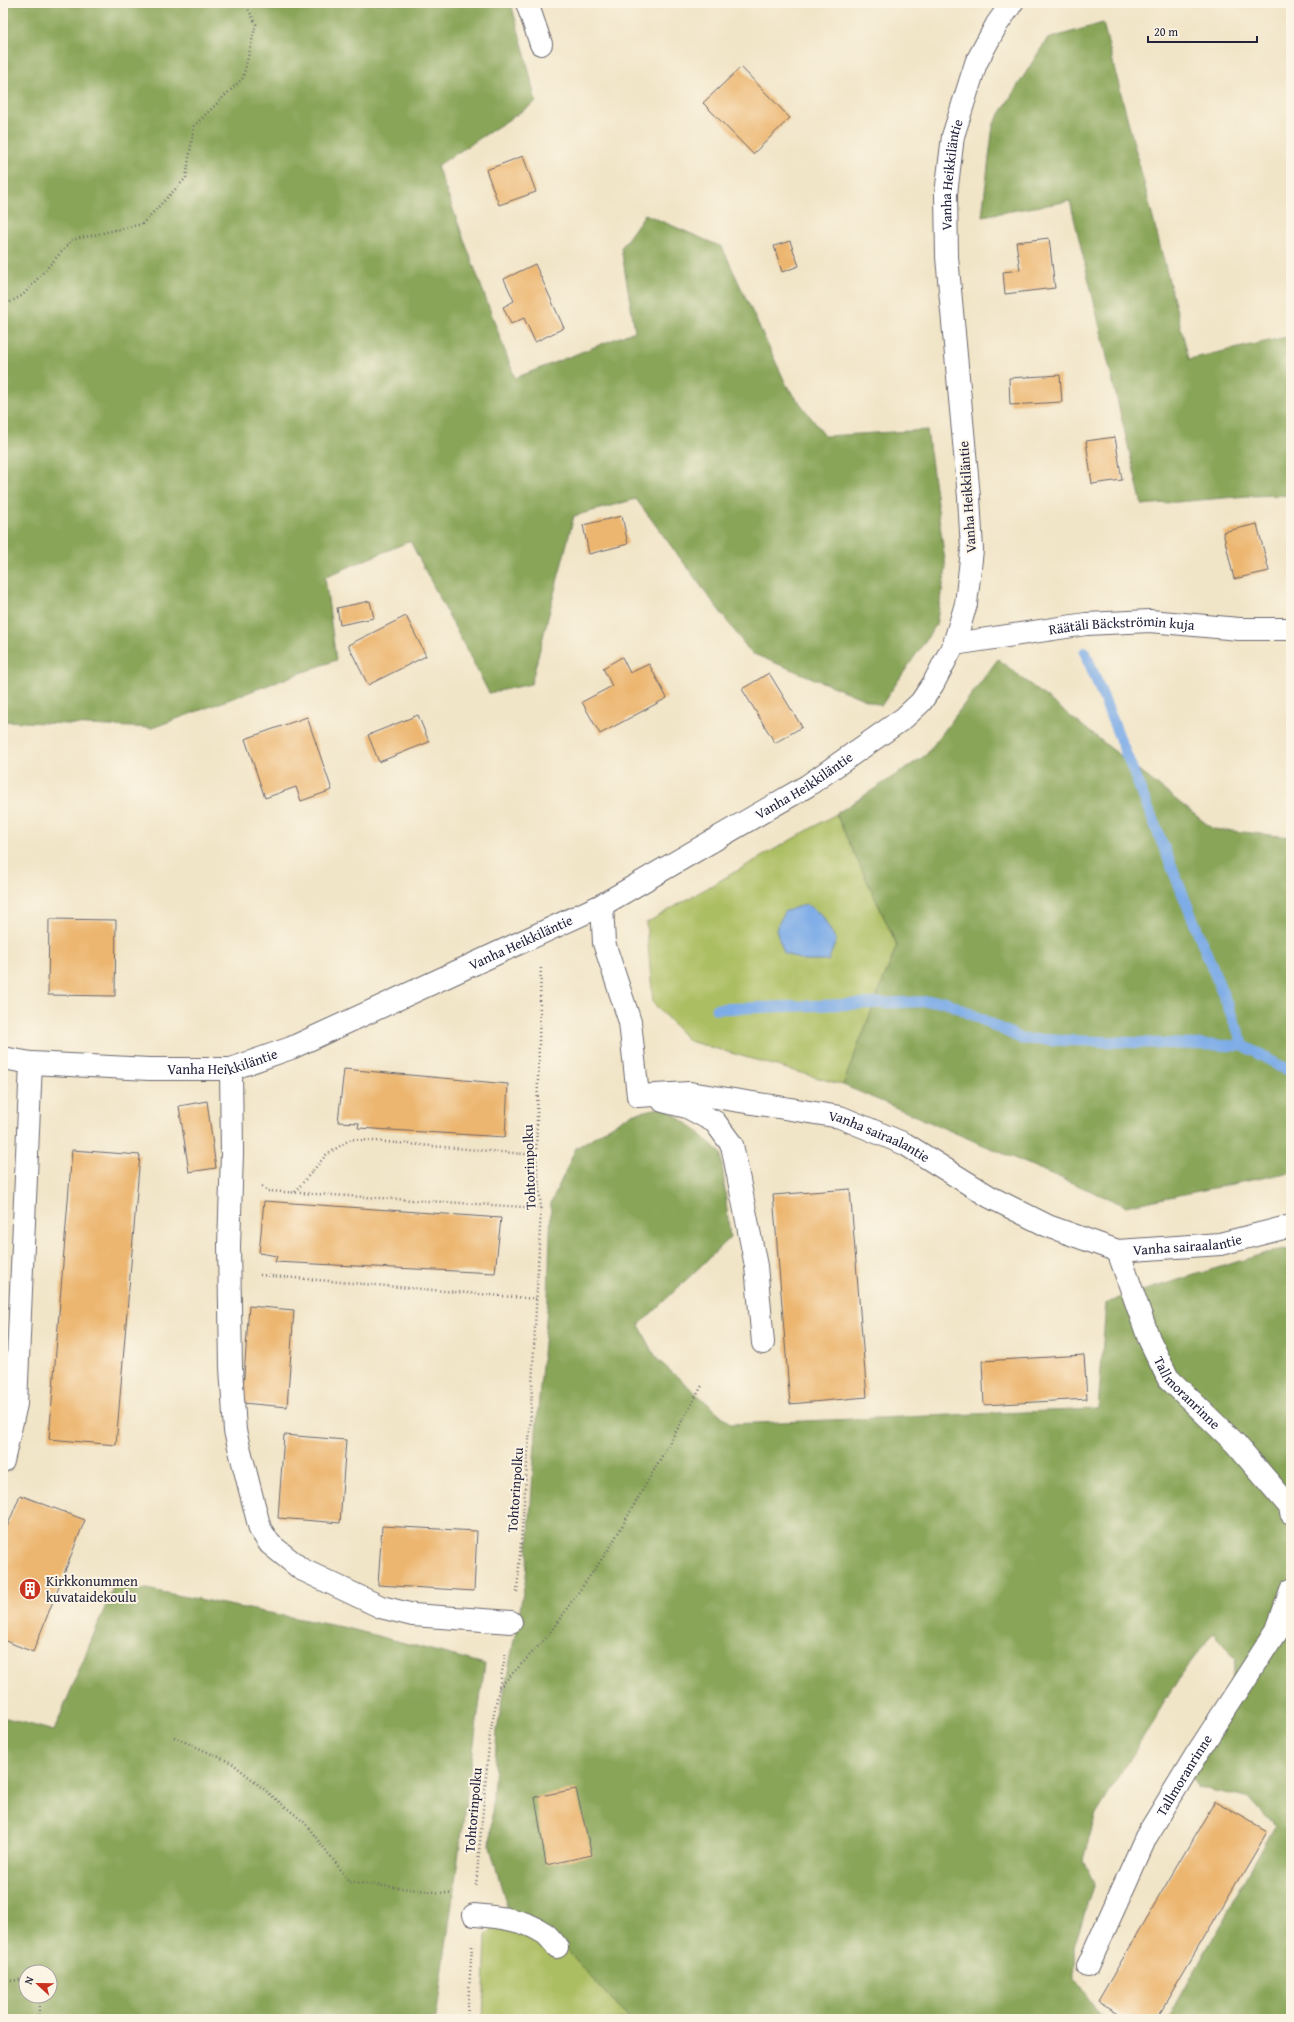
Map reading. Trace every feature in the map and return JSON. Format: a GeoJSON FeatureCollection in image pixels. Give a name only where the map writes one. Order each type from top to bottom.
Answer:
{"type":"FeatureCollection","features":[{"type":"Feature","properties":{"kind":"street"},"geometry":{"type":"LineString","coordinates":[[527,3],[541,44]]}},
{"type":"Feature","properties":{"kind":"street","name":"Vanha Heikkiläntie"},"geometry":{"type":"LineString","coordinates":[[3,1058],[31,1063],[149,1069],[231,1069],[291,1048],[602,905],[807,786],[904,718],[921,702],[933,684],[954,644],[966,604],[972,550],[969,497],[947,257],[946,194],[953,136],[976,63],[997,24],[1012,3]]}},
{"type":"Feature","properties":{"kind":"street","name":"Räätäli Bäckströmin kuja"},"geometry":{"type":"LineString","coordinates":[[954,644],[1086,624],[1142,621],[1238,629],[1291,630]]}},
{"type":"Feature","properties":{"kind":"street"},"geometry":{"type":"LineString","coordinates":[[602,905],[604,943],[630,1022],[638,1096],[687,1107],[715,1122],[732,1145],[756,1266],[763,1343]]}},
{"type":"Feature","properties":{"kind":"street"},"geometry":{"type":"LineString","coordinates":[[3,1461],[16,1404],[31,1063]]}},
{"type":"Feature","properties":{"kind":"street"},"geometry":{"type":"LineString","coordinates":[[231,1069],[231,1367],[236,1431],[260,1529],[270,1544],[301,1569],[381,1607],[413,1615],[511,1622]]}},
{"type":"Feature","properties":{"kind":"street","name":"Vanha sairaalantie"},"geometry":{"type":"LineString","coordinates":[[638,1096],[690,1093],[840,1117],[905,1144],[990,1197],[1048,1226],[1118,1251],[1220,1244],[1291,1226]]}},
{"type":"Feature","properties":{"kind":"street","name":"Tallmoranrinne"},"geometry":{"type":"LineString","coordinates":[[1118,1251],[1149,1339],[1168,1378],[1235,1443],[1290,1507],[1291,1513]]}},
{"type":"Feature","properties":{"kind":"street","name":"Tallmoranrinne"},"geometry":{"type":"LineString","coordinates":[[1088,1966],[1146,1837],[1196,1755],[1277,1630],[1291,1590]]}},
{"type":"Feature","properties":{"kind":"street"},"geometry":{"type":"LineString","coordinates":[[475,1906],[532,1926],[545,1933],[556,1947]]}},
{"type":"Feature","properties":{"kind":"path"},"geometry":{"type":"LineString","coordinates":[[3,306],[23,295],[72,240],[142,224],[186,178],[194,126],[243,78],[256,24],[245,3]]}},
{"type":"Feature","properties":{"kind":"path","name":"Tohtorinpolku"},"geometry":{"type":"LineString","coordinates":[[467,2019],[490,1734],[518,1585],[537,1298],[541,1208],[536,1155],[542,958]]}},
{"type":"Feature","properties":{"kind":"path"},"geometry":{"type":"LineString","coordinates":[[295,1192],[326,1155],[351,1140],[536,1155]]}},
{"type":"Feature","properties":{"kind":"path"},"geometry":{"type":"LineString","coordinates":[[232,1153],[267,1191],[541,1208]]}},
{"type":"Feature","properties":{"kind":"path"},"geometry":{"type":"LineString","coordinates":[[230,1272],[537,1298]]}},
{"type":"Feature","properties":{"kind":"path"},"geometry":{"type":"LineString","coordinates":[[499,1688],[546,1638],[609,1549],[703,1384]]}},
{"type":"Feature","properties":{"kind":"path"},"geometry":{"type":"LineString","coordinates":[[174,1738],[232,1763],[305,1824],[350,1882],[475,1906]]}},
{"type":"Feature","properties":{"kind":"path"},"geometry":{"type":"LineString","coordinates":[[3,1982],[18,1980]]}},
{"type":"Feature","properties":{"kind":"path"},"geometry":{"type":"LineString","coordinates":[[39,2004],[39,2019]]}},
{"type":"Feature","properties":{"kind":"green space"},"geometry":{"type":"Polygon","coordinates":[[[3,3],[511,3],[536,102],[437,166],[515,378],[635,331],[621,248],[645,214],[722,247],[787,386],[825,436],[927,430],[946,568],[936,625],[881,706],[751,653],[636,499],[574,516],[531,684],[489,693],[410,541],[325,577],[336,660],[152,728],[3,721],[3,3]]]}},
{"type":"Feature","properties":{"kind":"green space"},"geometry":{"type":"Polygon","coordinates":[[[1103,23],[1189,359],[1291,336],[1291,495],[1247,496],[1142,505],[1070,201],[982,216],[993,125],[1047,39],[1103,23]]]}},
{"type":"Feature","properties":{"kind":"green space"},"geometry":{"type":"Polygon","coordinates":[[[998,659],[1213,829],[1291,837],[1291,1172],[1126,1206],[843,1085],[897,945],[836,814],[926,755],[998,659]]]}},
{"type":"Feature","properties":{"kind":"green space"},"geometry":{"type":"Polygon","coordinates":[[[836,814],[897,945],[843,1085],[689,1041],[653,1003],[646,923],[836,814]]]}},
{"type":"Feature","properties":{"kind":"green space"},"geometry":{"type":"Polygon","coordinates":[[[664,1107],[695,1129],[721,1153],[730,1238],[639,1325],[657,1359],[731,1424],[1098,1409],[1106,1302],[1266,1253],[1291,1249],[1291,2019],[1168,2019],[1275,1826],[1250,1799],[1198,1787],[1181,1761],[1227,1697],[1236,1659],[1213,1633],[1181,1675],[1096,1814],[1083,1860],[1094,1883],[1074,1947],[1075,1979],[1100,2015],[1108,2019],[629,2019],[550,1932],[508,1911],[490,1847],[497,1729],[526,1577],[535,1443],[548,1298],[551,1203],[576,1148],[631,1114],[664,1107]]]}},
{"type":"Feature","properties":{"kind":"green space"},"geometry":{"type":"Polygon","coordinates":[[[115,1583],[347,1628],[485,1664],[436,2019],[3,2019],[3,1717],[54,1731],[115,1583]]]}},
{"type":"Feature","properties":{"kind":"green space"},"geometry":{"type":"Polygon","coordinates":[[[508,1911],[550,1932],[629,2019],[483,2019],[486,1935],[508,1911]]]}},
{"type":"Feature","properties":{"kind":"water"},"geometry":{"type":"Polygon","coordinates":[[[806,904],[822,915],[836,941],[828,961],[804,961],[784,953],[776,930],[784,912],[806,904]]]}},
{"type":"Feature","properties":{"kind":"building"},"geometry":{"type":"Polygon","coordinates":[[[741,67],[790,118],[753,154],[703,103],[741,67]]]}},
{"type":"Feature","properties":{"kind":"building"},"geometry":{"type":"Polygon","coordinates":[[[523,156],[536,192],[499,205],[486,170],[523,156]]]}},
{"type":"Feature","properties":{"kind":"building"},"geometry":{"type":"Polygon","coordinates":[[[1049,238],[1055,288],[1005,294],[1003,272],[1020,270],[1016,242],[1049,238]]]}},
{"type":"Feature","properties":{"kind":"building"},"geometry":{"type":"Polygon","coordinates":[[[790,241],[799,266],[782,272],[774,246],[790,241]]]}},
{"type":"Feature","properties":{"kind":"building"},"geometry":{"type":"Polygon","coordinates":[[[535,264],[564,328],[535,342],[524,318],[511,324],[503,307],[514,301],[504,279],[535,264]]]}},
{"type":"Feature","properties":{"kind":"building"},"geometry":{"type":"Polygon","coordinates":[[[1060,375],[1062,402],[1010,405],[1009,378],[1060,375]]]}},
{"type":"Feature","properties":{"kind":"building"},"geometry":{"type":"Polygon","coordinates":[[[1115,437],[1122,480],[1092,484],[1086,441],[1115,437]]]}},
{"type":"Feature","properties":{"kind":"building"},"geometry":{"type":"Polygon","coordinates":[[[622,516],[628,544],[589,554],[583,525],[622,516]]]}},
{"type":"Feature","properties":{"kind":"building"},"geometry":{"type":"Polygon","coordinates":[[[1257,524],[1269,571],[1234,579],[1223,532],[1257,524]]]}},
{"type":"Feature","properties":{"kind":"building"},"geometry":{"type":"Polygon","coordinates":[[[370,601],[374,618],[340,625],[337,608],[370,601]]]}},
{"type":"Feature","properties":{"kind":"building"},"geometry":{"type":"Polygon","coordinates":[[[406,616],[426,656],[368,685],[348,645],[406,616]]]}},
{"type":"Feature","properties":{"kind":"building"},"geometry":{"type":"Polygon","coordinates":[[[622,657],[630,673],[649,664],[667,698],[600,734],[582,702],[612,686],[603,668],[622,657]]]}},
{"type":"Feature","properties":{"kind":"building"},"geometry":{"type":"Polygon","coordinates":[[[769,673],[802,727],[775,743],[742,689],[769,673]]]}},
{"type":"Feature","properties":{"kind":"building"},"geometry":{"type":"Polygon","coordinates":[[[418,715],[429,742],[379,762],[368,735],[418,715]]]}},
{"type":"Feature","properties":{"kind":"building"},"geometry":{"type":"Polygon","coordinates":[[[307,717],[332,790],[301,801],[296,787],[265,798],[245,739],[307,717]]]}},
{"type":"Feature","properties":{"kind":"building"},"geometry":{"type":"Polygon","coordinates":[[[49,919],[116,920],[115,996],[48,995],[49,919]]]}},
{"type":"Feature","properties":{"kind":"building"},"geometry":{"type":"Polygon","coordinates":[[[344,1069],[508,1084],[505,1137],[358,1128],[359,1123],[338,1122],[344,1069]]]}},
{"type":"Feature","properties":{"kind":"building"},"geometry":{"type":"Polygon","coordinates":[[[207,1101],[216,1168],[189,1172],[179,1106],[207,1101]]]}},
{"type":"Feature","properties":{"kind":"building"},"geometry":{"type":"Polygon","coordinates":[[[72,1150],[140,1155],[116,1445],[49,1439],[72,1150]]]}},
{"type":"Feature","properties":{"kind":"building"},"geometry":{"type":"Polygon","coordinates":[[[850,1189],[867,1397],[790,1404],[773,1195],[850,1189]]]}},
{"type":"Feature","properties":{"kind":"building"},"geometry":{"type":"Polygon","coordinates":[[[264,1201],[501,1218],[495,1273],[275,1262],[277,1256],[259,1253],[264,1201]]]}},
{"type":"Feature","properties":{"kind":"building"},"geometry":{"type":"Polygon","coordinates":[[[249,1306],[294,1310],[287,1407],[242,1403],[249,1306]]]}},
{"type":"Feature","properties":{"kind":"building"},"geometry":{"type":"Polygon","coordinates":[[[1084,1355],[1087,1399],[984,1405],[982,1361],[1084,1355]]]}},
{"type":"Feature","properties":{"kind":"building"},"geometry":{"type":"Polygon","coordinates":[[[284,1435],[346,1440],[340,1523],[278,1518],[284,1435]]]}},
{"type":"Feature","properties":{"kind":"building","name":"Kirkkonummen kuvataidekoulu"},"geometry":{"type":"Polygon","coordinates":[[[20,1495],[85,1520],[33,1652],[3,1640],[3,1537],[20,1495]]]}},
{"type":"Feature","properties":{"kind":"building"},"geometry":{"type":"Polygon","coordinates":[[[382,1526],[477,1531],[474,1591],[378,1585],[382,1526]]]}},
{"type":"Feature","properties":{"kind":"building"},"geometry":{"type":"Polygon","coordinates":[[[576,1789],[592,1855],[546,1865],[535,1797],[576,1789]]]}},
{"type":"Feature","properties":{"kind":"building"},"geometry":{"type":"Polygon","coordinates":[[[1215,1801],[1267,1831],[1156,2019],[1129,2019],[1098,2001],[1215,1801]]]}},
{"type":"Feature","properties":{"kind":"waterway"},"geometry":{"type":"LineString","coordinates":[[1085,652],[1244,1046],[1291,1072]]}},
{"type":"Feature","properties":{"kind":"waterway"},"geometry":{"type":"LineString","coordinates":[[716,1009],[944,1001],[1022,1039],[1244,1046]]}},
{"type":"Feature","properties":{"kind":"place","name":"Kirkkonummen kuvataidekoulu"},"geometry":{"type":"Point","coordinates":[30,1589]}}]}
